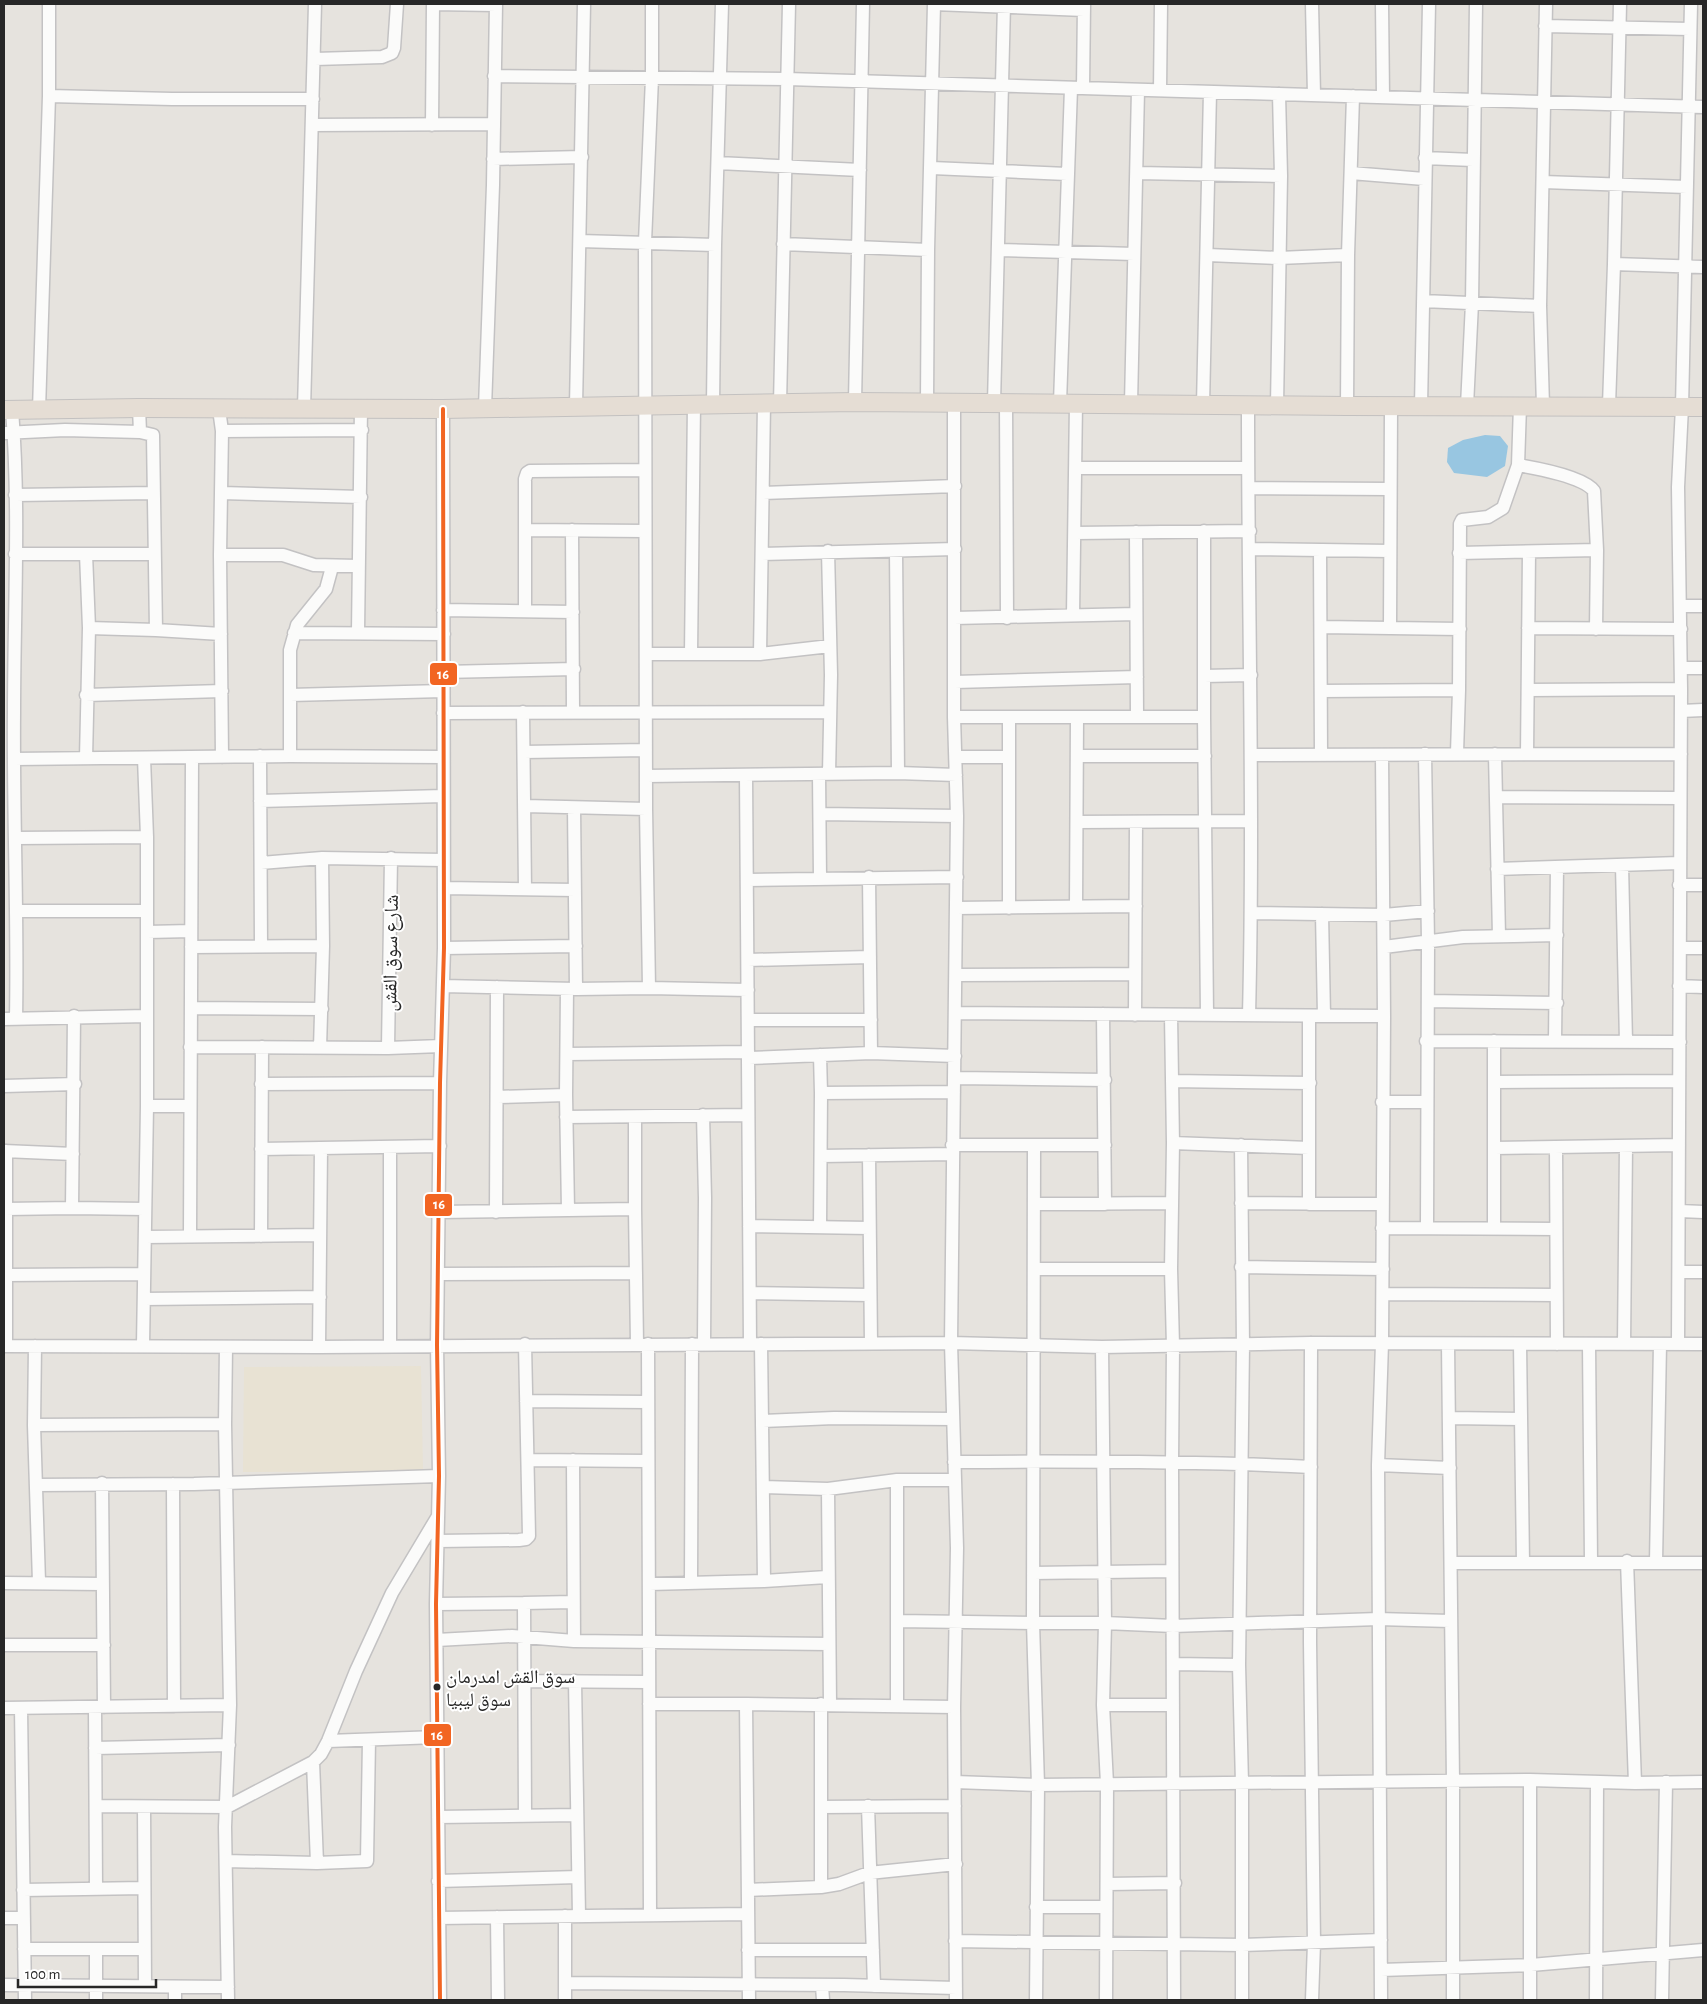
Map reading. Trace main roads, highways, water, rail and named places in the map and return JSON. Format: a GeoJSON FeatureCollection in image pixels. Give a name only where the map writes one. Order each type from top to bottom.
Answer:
{"type":"FeatureCollection","features":[{"type":"Feature","properties":{"kind":"highway"},"geometry":{"type":"LineString","coordinates":[[8,410],[485,408],[855,402],[1703,407]]}},
{"type":"Feature","properties":{"kind":"water"},"geometry":{"type":"Polygon","coordinates":[[[1485,435],[1500,436],[1508,446],[1505,466],[1487,477],[1454,473],[1447,462],[1448,448],[1463,440],[1485,435]]]}},
{"type":"Feature","properties":{"kind":"place","name":"سوق القش امدرمان سوق ليبيا"},"geometry":{"type":"Point","coordinates":[437,1687]}}]}
